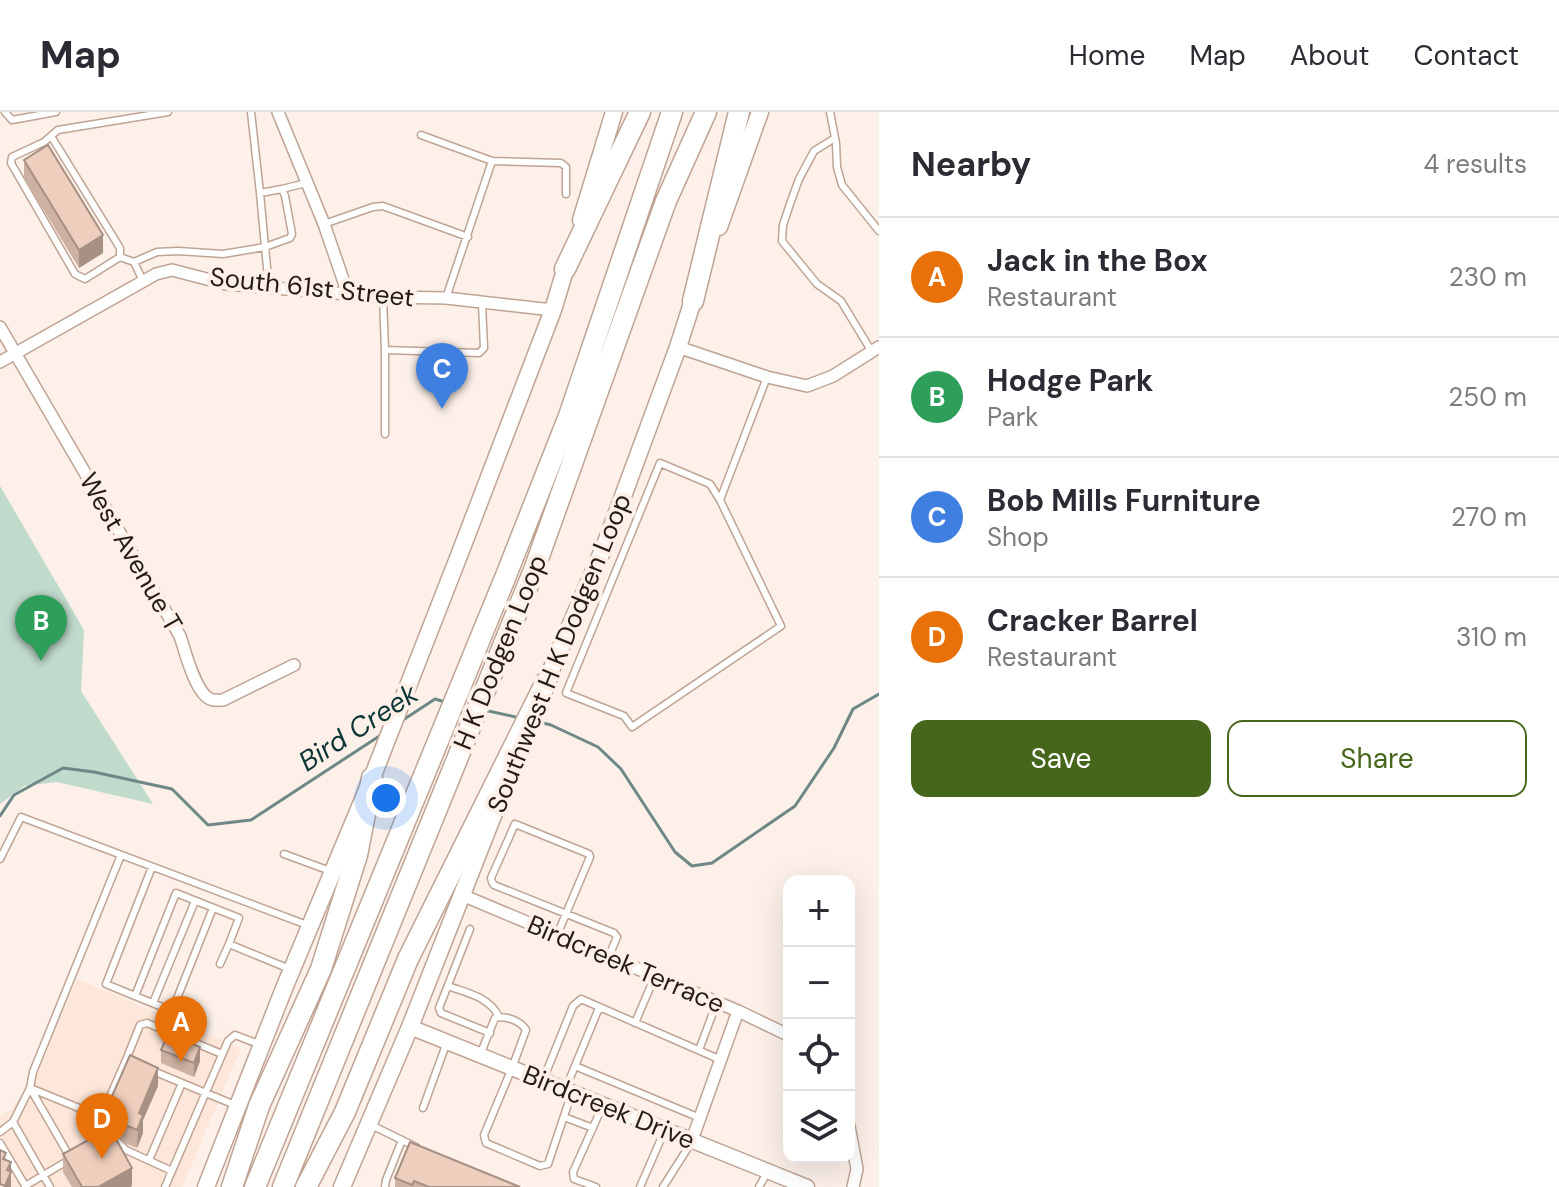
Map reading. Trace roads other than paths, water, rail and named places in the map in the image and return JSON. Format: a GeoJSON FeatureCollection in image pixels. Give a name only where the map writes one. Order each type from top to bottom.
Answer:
{"type":"FeatureCollection","features":[{"type":"Feature","properties":{"kind":"highway"},"geometry":{"type":"LineString","coordinates":[[565,269],[640,112]]}},
{"type":"Feature","properties":{"kind":"highway","name":"H K Dodgen Loop"},"geometry":{"type":"LineString","coordinates":[[255,1187],[569,416],[672,112]]}},
{"type":"Feature","properties":{"kind":"highway","name":"H K Dodgen Loop"},"geometry":{"type":"LineString","coordinates":[[283,1187],[540,555],[666,201],[706,112]]}},
{"type":"Feature","properties":{"kind":"highway"},"geometry":{"type":"LineString","coordinates":[[693,301],[739,112]]}},
{"type":"Feature","properties":{"kind":"highway"},"geometry":{"type":"LineString","coordinates":[[306,1187],[345,1112],[408,959],[503,779],[546,682]]}},
{"type":"Feature","properties":{"kind":"highway"},"geometry":{"type":"LineString","coordinates":[[232,1187],[259,1106],[321,969],[357,855],[372,778]]}},
{"type":"Feature","properties":{"kind":"main road"},"geometry":{"type":"LineString","coordinates":[[206,1187],[372,778],[553,310],[614,112]]}},
{"type":"Feature","properties":{"kind":"main road","name":"Southwest H K Dodgen Loop"},"geometry":{"type":"LineString","coordinates":[[546,682],[605,545],[760,112]]}},
{"type":"Feature","properties":{"kind":"main road","name":"Southwest H K Dodgen Loop"},"geometry":{"type":"LineString","coordinates":[[342,1187],[410,1027],[503,779]]}},
{"type":"Feature","properties":{"kind":"street"},"geometry":{"type":"LineString","coordinates":[[278,112],[324,224],[348,294]]}},
{"type":"Feature","properties":{"kind":"street","name":"South 61st Street"},"geometry":{"type":"LineString","coordinates":[[0,362],[156,274],[172,270],[226,284],[383,297],[446,298],[553,310]]}},
{"type":"Feature","properties":{"kind":"street","name":"West Avenue T"},"geometry":{"type":"LineString","coordinates":[[0,327],[180,636],[196,681],[205,696],[215,701],[223,700],[294,665]]}},
{"type":"Feature","properties":{"kind":"street"},"geometry":{"type":"LineString","coordinates":[[678,347],[767,377],[807,386],[833,376],[876,350]]}},
{"type":"Feature","properties":{"kind":"street","name":"Birdcreek Terrace"},"geometry":{"type":"LineString","coordinates":[[462,895],[783,1033]]}},
{"type":"Feature","properties":{"kind":"street"},"geometry":{"type":"LineString","coordinates":[[692,1140],[738,1011]]}},
{"type":"Feature","properties":{"kind":"street","name":"Birdcreek Drive"},"geometry":{"type":"LineString","coordinates":[[410,1027],[807,1187]]}},
{"type":"Feature","properties":{"kind":"street"},"geometry":{"type":"LineString","coordinates":[[853,1187],[857,1169],[855,1158]]}},
{"type":"Feature","properties":{"kind":"lane"},"geometry":{"type":"LineString","coordinates":[[5,112],[12,120],[56,112]]}},
{"type":"Feature","properties":{"kind":"lane"},"geometry":{"type":"LineString","coordinates":[[120,257],[85,279],[75,274],[11,163],[12,157],[44,142],[58,130],[168,112]]}},
{"type":"Feature","properties":{"kind":"lane"},"geometry":{"type":"LineString","coordinates":[[251,112],[269,287]]}},
{"type":"Feature","properties":{"kind":"lane"},"geometry":{"type":"LineString","coordinates":[[830,112],[842,185],[879,231]]}},
{"type":"Feature","properties":{"kind":"lane"},"geometry":{"type":"LineString","coordinates":[[421,135],[492,161],[561,163],[566,167],[566,194]]}},
{"type":"Feature","properties":{"kind":"lane"},"geometry":{"type":"LineString","coordinates":[[51,136],[120,248],[120,257]]}},
{"type":"Feature","properties":{"kind":"lane"},"geometry":{"type":"LineString","coordinates":[[835,138],[814,151],[799,179],[783,225],[782,241],[817,284],[841,301],[876,350]]}},
{"type":"Feature","properties":{"kind":"lane"},"geometry":{"type":"LineString","coordinates":[[446,298],[492,161]]}},
{"type":"Feature","properties":{"kind":"lane"},"geometry":{"type":"LineString","coordinates":[[260,193],[306,183]]}},
{"type":"Feature","properties":{"kind":"lane"},"geometry":{"type":"LineString","coordinates":[[120,257],[134,262],[157,252],[223,254],[265,247],[290,238],[292,234],[282,189]]}},
{"type":"Feature","properties":{"kind":"lane"},"geometry":{"type":"LineString","coordinates":[[324,224],[383,206],[468,237]]}},
{"type":"Feature","properties":{"kind":"lane"},"geometry":{"type":"LineString","coordinates":[[134,262],[143,281]]}},
{"type":"Feature","properties":{"kind":"lane"},"geometry":{"type":"LineString","coordinates":[[383,297],[385,434]]}},
{"type":"Feature","properties":{"kind":"lane"},"geometry":{"type":"LineString","coordinates":[[385,350],[479,353],[484,348],[482,303]]}},
{"type":"Feature","properties":{"kind":"lane"},"geometry":{"type":"LineString","coordinates":[[720,500],[710,484],[660,463],[566,693],[624,716],[632,727],[781,626],[720,500],[767,377]]}},
{"type":"Feature","properties":{"kind":"lane"},"geometry":{"type":"LineString","coordinates":[[0,859],[21,817],[310,926]]}},
{"type":"Feature","properties":{"kind":"lane"},"geometry":{"type":"LineString","coordinates":[[557,935],[566,913],[590,857],[589,854],[515,824],[491,878],[494,885],[566,913],[616,935],[609,956]]}},
{"type":"Feature","properties":{"kind":"lane"},"geometry":{"type":"LineString","coordinates":[[284,854],[333,872]]}},
{"type":"Feature","properties":{"kind":"lane"},"geometry":{"type":"LineString","coordinates":[[0,1132],[13,1122],[30,1088],[33,1072],[121,855]]}},
{"type":"Feature","properties":{"kind":"lane"},"geometry":{"type":"LineString","coordinates":[[152,867],[106,984],[172,1011],[213,908]]}},
{"type":"Feature","properties":{"kind":"lane"},"geometry":{"type":"LineString","coordinates":[[135,996],[176,893],[239,918],[220,964]]}},
{"type":"Feature","properties":{"kind":"lane"},"geometry":{"type":"LineString","coordinates":[[153,1003],[195,901]]}},
{"type":"Feature","properties":{"kind":"lane"},"geometry":{"type":"LineString","coordinates":[[470,929],[439,1008],[441,1013],[490,1033]]}},
{"type":"Feature","properties":{"kind":"lane"},"geometry":{"type":"LineString","coordinates":[[229,944],[292,970]]}},
{"type":"Feature","properties":{"kind":"lane"},"geometry":{"type":"LineString","coordinates":[[635,1023],[655,976]]}},
{"type":"Feature","properties":{"kind":"lane"},"geometry":{"type":"LineString","coordinates":[[448,986],[488,1001],[499,1017]]}},
{"type":"Feature","properties":{"kind":"lane"},"geometry":{"type":"LineString","coordinates":[[543,1080],[573,1006],[581,999],[721,1060]]}},
{"type":"Feature","properties":{"kind":"lane"},"geometry":{"type":"LineString","coordinates":[[699,1050],[717,1002]]}},
{"type":"Feature","properties":{"kind":"lane"},"geometry":{"type":"LineString","coordinates":[[480,1055],[495,1018],[502,1016],[523,1025],[526,1030],[484,1135],[486,1143],[540,1166],[548,1164],[564,1117],[575,1066],[599,1008]]}},
{"type":"Feature","properties":{"kind":"lane"},"geometry":{"type":"LineString","coordinates":[[101,1117],[140,1025],[147,1023],[222,1054]]}},
{"type":"Feature","properties":{"kind":"lane"},"geometry":{"type":"LineString","coordinates":[[165,1187],[228,1041],[235,1035],[262,1045]]}},
{"type":"Feature","properties":{"kind":"lane"},"geometry":{"type":"LineString","coordinates":[[423,1108],[447,1042]]}},
{"type":"Feature","properties":{"kind":"lane"},"geometry":{"type":"LineString","coordinates":[[126,1060],[238,1107]]}},
{"type":"Feature","properties":{"kind":"lane"},"geometry":{"type":"LineString","coordinates":[[575,1066],[700,1118]]}},
{"type":"Feature","properties":{"kind":"lane"},"geometry":{"type":"LineString","coordinates":[[149,1160],[182,1083]]}},
{"type":"Feature","properties":{"kind":"lane"},"geometry":{"type":"LineString","coordinates":[[30,1088],[101,1117],[106,1126]]}},
{"type":"Feature","properties":{"kind":"lane"},"geometry":{"type":"LineString","coordinates":[[30,1088],[71,1159]]}},
{"type":"Feature","properties":{"kind":"lane"},"geometry":{"type":"LineString","coordinates":[[596,1187],[574,1179],[573,1172],[603,1105]]}},
{"type":"Feature","properties":{"kind":"lane"},"geometry":{"type":"LineString","coordinates":[[564,1117],[593,1128]]}},
{"type":"Feature","properties":{"kind":"lane"},"geometry":{"type":"LineString","coordinates":[[13,1122],[50,1187]]}},
{"type":"Feature","properties":{"kind":"lane"},"geometry":{"type":"LineString","coordinates":[[369,1124],[420,1148]]}},
{"type":"Feature","properties":{"kind":"lane"},"geometry":{"type":"LineString","coordinates":[[640,1187],[665,1130]]}},
{"type":"Feature","properties":{"kind":"lane"},"geometry":{"type":"LineString","coordinates":[[110,1135],[126,1150],[172,1171]]}},
{"type":"Feature","properties":{"kind":"lane"},"geometry":{"type":"LineString","coordinates":[[385,1187],[402,1140]]}},
{"type":"Feature","properties":{"kind":"lane"},"geometry":{"type":"LineString","coordinates":[[663,1187],[692,1140]]}},
{"type":"Feature","properties":{"kind":"lane"},"geometry":{"type":"LineString","coordinates":[[0,1143],[26,1186],[84,1151]]}},
{"type":"Feature","properties":{"kind":"lane"},"geometry":{"type":"LineString","coordinates":[[0,1160],[13,1165]]}},
{"type":"Feature","properties":{"kind":"lane"},"geometry":{"type":"LineString","coordinates":[[759,1187],[768,1171]]}},
{"type":"Feature","properties":{"kind":"waterway","name":"Bird Creek"},"geometry":{"type":"LineString","coordinates":[[535,721],[551,725],[598,747],[621,769],[675,852],[692,866],[712,863],[795,806],[834,748],[853,709],[879,694]]}},
{"type":"Feature","properties":{"kind":"waterway","name":"Bird Creek"},"geometry":{"type":"LineString","coordinates":[[400,722],[435,699],[445,702]]}},
{"type":"Feature","properties":{"kind":"waterway","name":"Bird Creek"},"geometry":{"type":"LineString","coordinates":[[484,710],[520,718]]}},
{"type":"Feature","properties":{"kind":"waterway","name":"Bird Creek"},"geometry":{"type":"LineString","coordinates":[[0,816],[14,795],[63,768],[172,789],[208,825],[251,820],[384,733]]}},
{"type":"Feature","properties":{"kind":"place","name":"Bob Mills Furniture"},"geometry":{"type":"Point","coordinates":[442,409]}},
{"type":"Feature","properties":{"kind":"place","name":"Hodge Park"},"geometry":{"type":"Point","coordinates":[41,661]}},
{"type":"Feature","properties":{"kind":"place","name":"Jack in the Box"},"geometry":{"type":"Point","coordinates":[181,1062]}},
{"type":"Feature","properties":{"kind":"place","name":"Cracker Barrel"},"geometry":{"type":"Point","coordinates":[102,1159]}}]}
